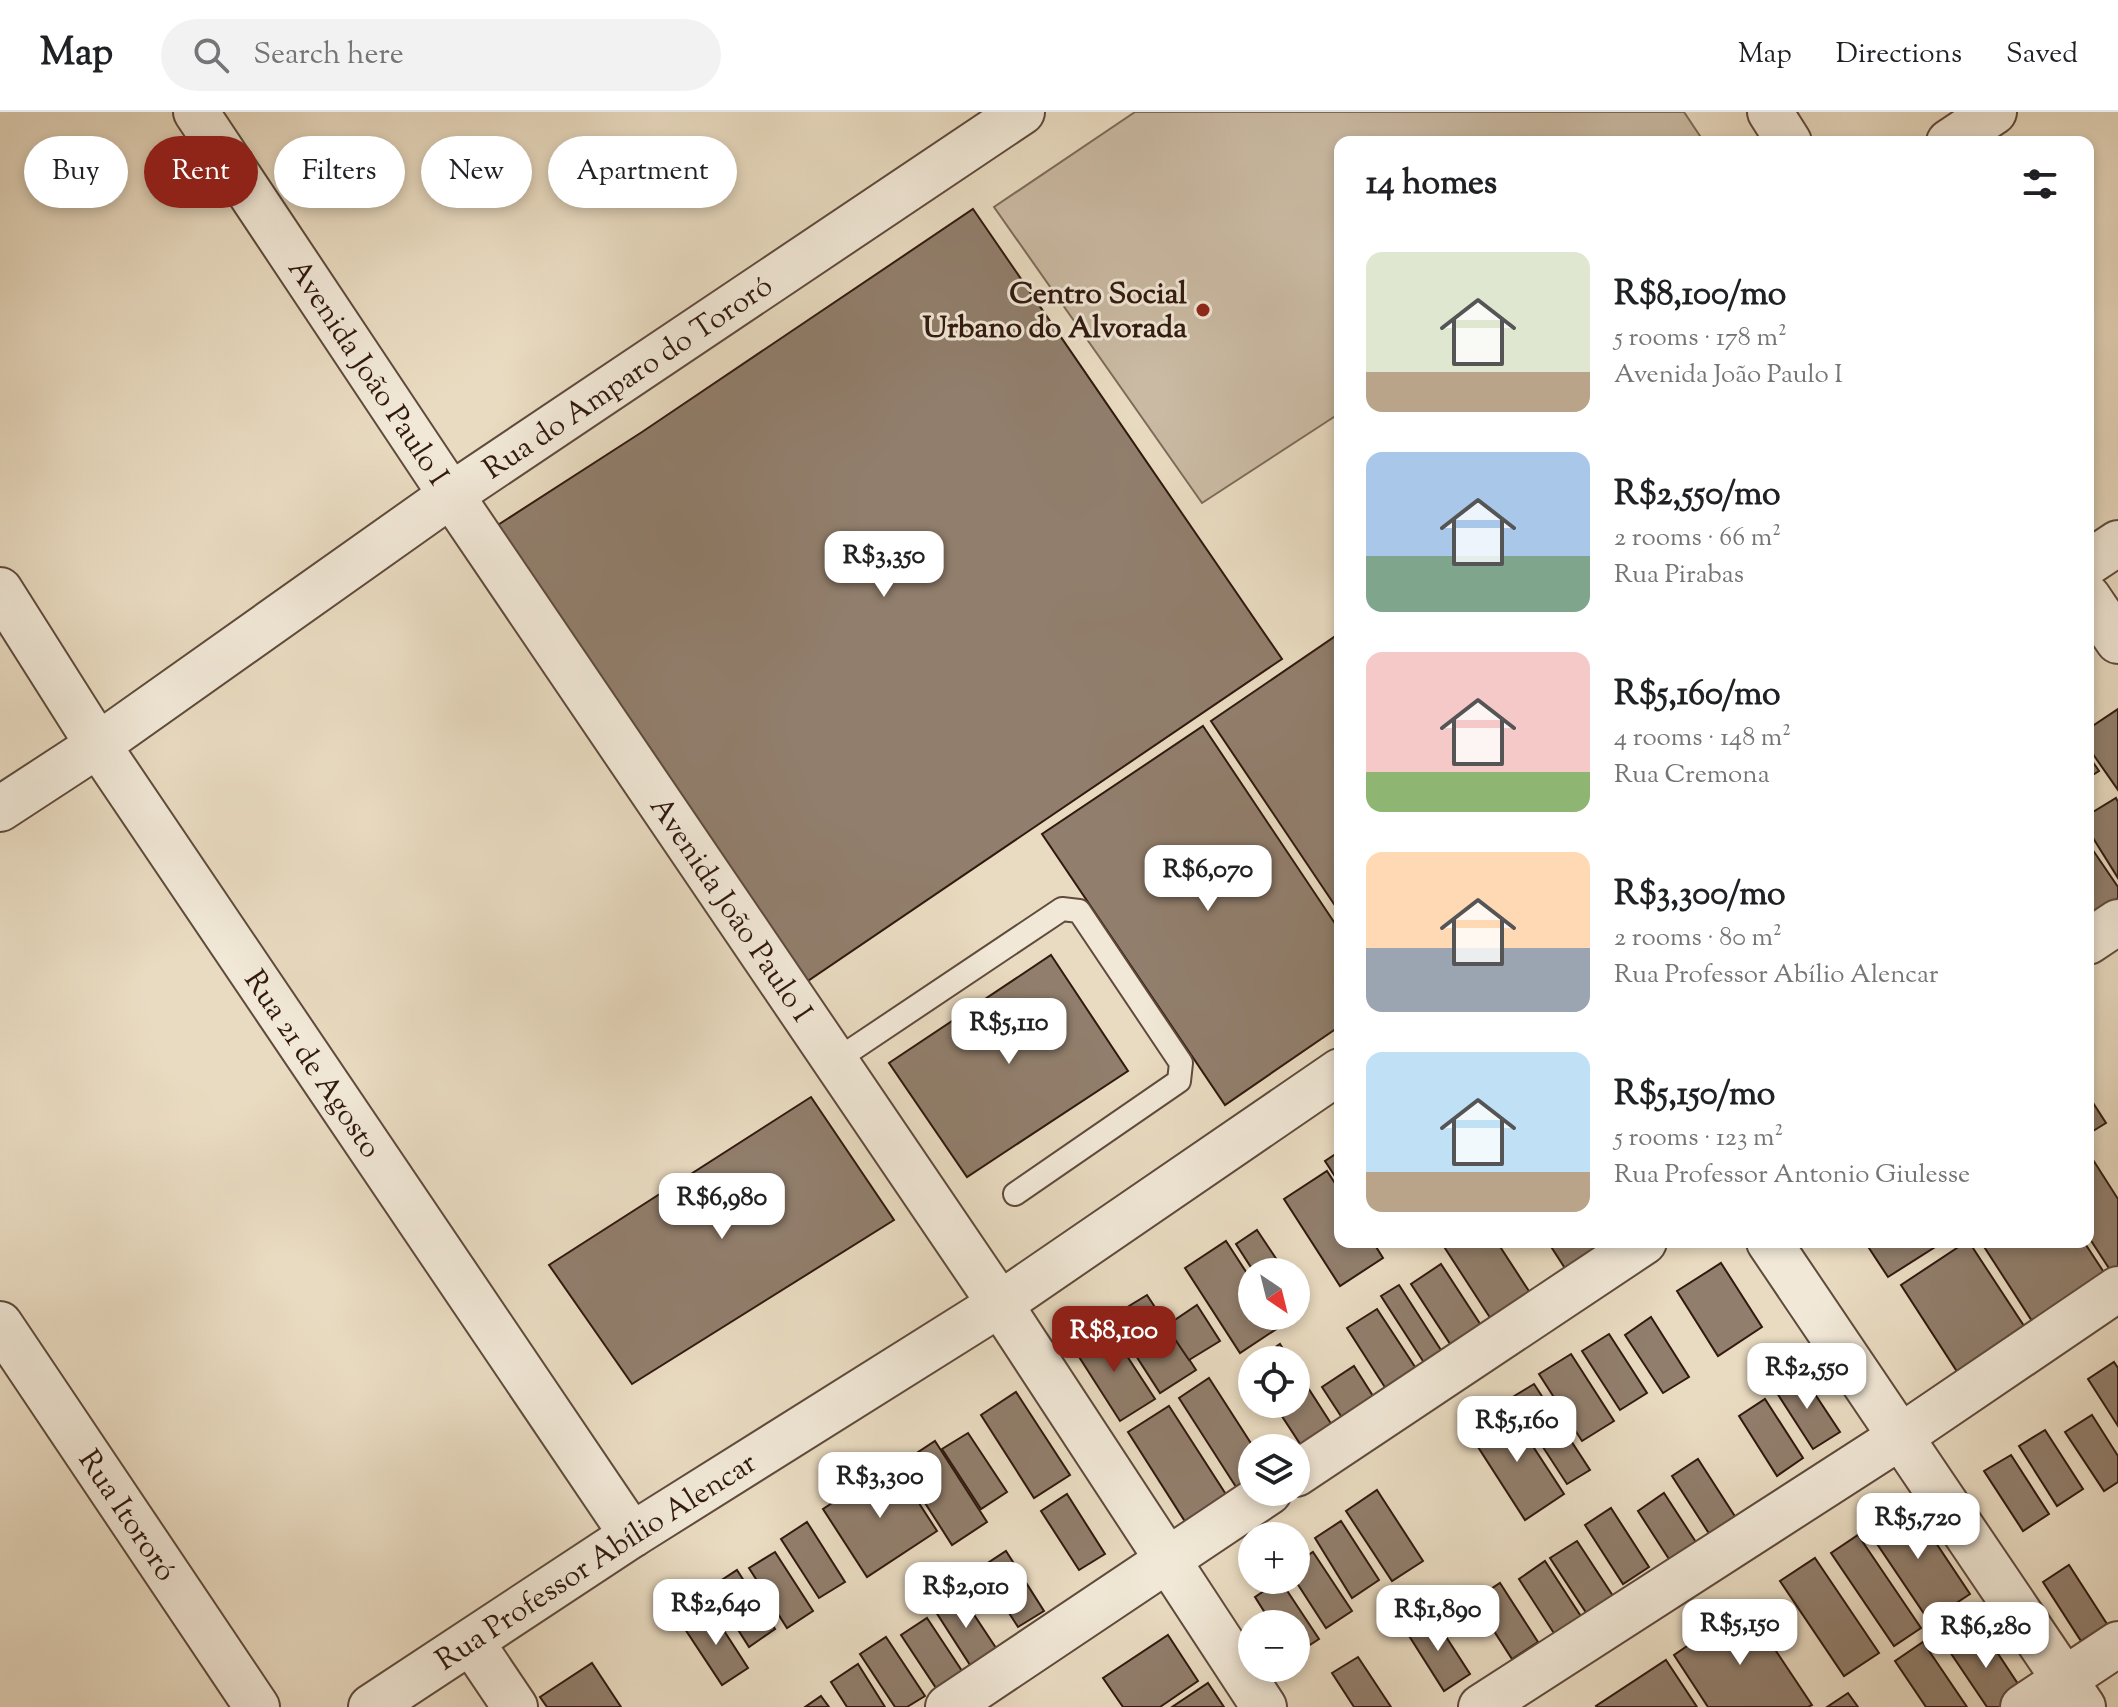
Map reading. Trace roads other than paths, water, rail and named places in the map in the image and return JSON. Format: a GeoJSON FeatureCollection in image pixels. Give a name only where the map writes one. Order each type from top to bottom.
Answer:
{"type":"FeatureCollection","features":[{"type":"Feature","properties":{"kind":"street","name":"Avenida João Paulo I"},"geometry":{"type":"LineString","coordinates":[[196,112],[451,495],[1000,1304],[1264,1707]]}},
{"type":"Feature","properties":{"kind":"street","name":"Rua do Amparo do Tororó"},"geometry":{"type":"LineString","coordinates":[[0,809],[98,745],[451,495],[1022,112]]}},
{"type":"Feature","properties":{"kind":"street"},"geometry":{"type":"LineString","coordinates":[[1770,112],[1785,136]]}},
{"type":"Feature","properties":{"kind":"street"},"geometry":{"type":"LineString","coordinates":[[1958,136],[1994,112]]}},
{"type":"Feature","properties":{"kind":"street"},"geometry":{"type":"LineString","coordinates":[[2094,559],[2118,543]]}},
{"type":"Feature","properties":{"kind":"street","name":"Rua 21 de Agosto"},"geometry":{"type":"LineString","coordinates":[[0,590],[98,745],[632,1535]]}},
{"type":"Feature","properties":{"kind":"street"},"geometry":{"type":"LineString","coordinates":[[2094,606],[2118,641]]}},
{"type":"Feature","properties":{"kind":"street"},"geometry":{"type":"LineString","coordinates":[[2094,938],[2118,922]]}},
{"type":"Feature","properties":{"kind":"street","name":"Rua Professor Abílio Alencar"},"geometry":{"type":"LineString","coordinates":[[371,1707],[632,1535],[1000,1304],[1334,1075]]}},
{"type":"Feature","properties":{"kind":"street"},"geometry":{"type":"LineString","coordinates":[[1310,1465],[1635,1248]]}},
{"type":"Feature","properties":{"kind":"street"},"geometry":{"type":"LineString","coordinates":[[1773,1248],[2074,1693]]}},
{"type":"Feature","properties":{"kind":"street"},"geometry":{"type":"LineString","coordinates":[[1481,1707],[1900,1437],[2118,1289]]}},
{"type":"Feature","properties":{"kind":"street","name":"Rua Itororó"},"geometry":{"type":"LineString","coordinates":[[0,1324],[257,1707]]}},
{"type":"Feature","properties":{"kind":"street"},"geometry":{"type":"LineString","coordinates":[[948,1707],[1248,1506]]}},
{"type":"Feature","properties":{"kind":"street"},"geometry":{"type":"LineString","coordinates":[[472,1643],[515,1707]]}},
{"type":"Feature","properties":{"kind":"street"},"geometry":{"type":"LineString","coordinates":[[2023,1707],[2074,1693],[2118,1644]]}},
{"type":"Feature","properties":{"kind":"lane"},"geometry":{"type":"LineString","coordinates":[[835,1061],[1062,909],[1079,911],[1181,1063],[1179,1081],[1015,1194]]}},
{"type":"Feature","properties":{"kind":"place","name":"Centro Social Urbano do Alvorada"},"geometry":{"type":"Point","coordinates":[1203,310]}}]}
